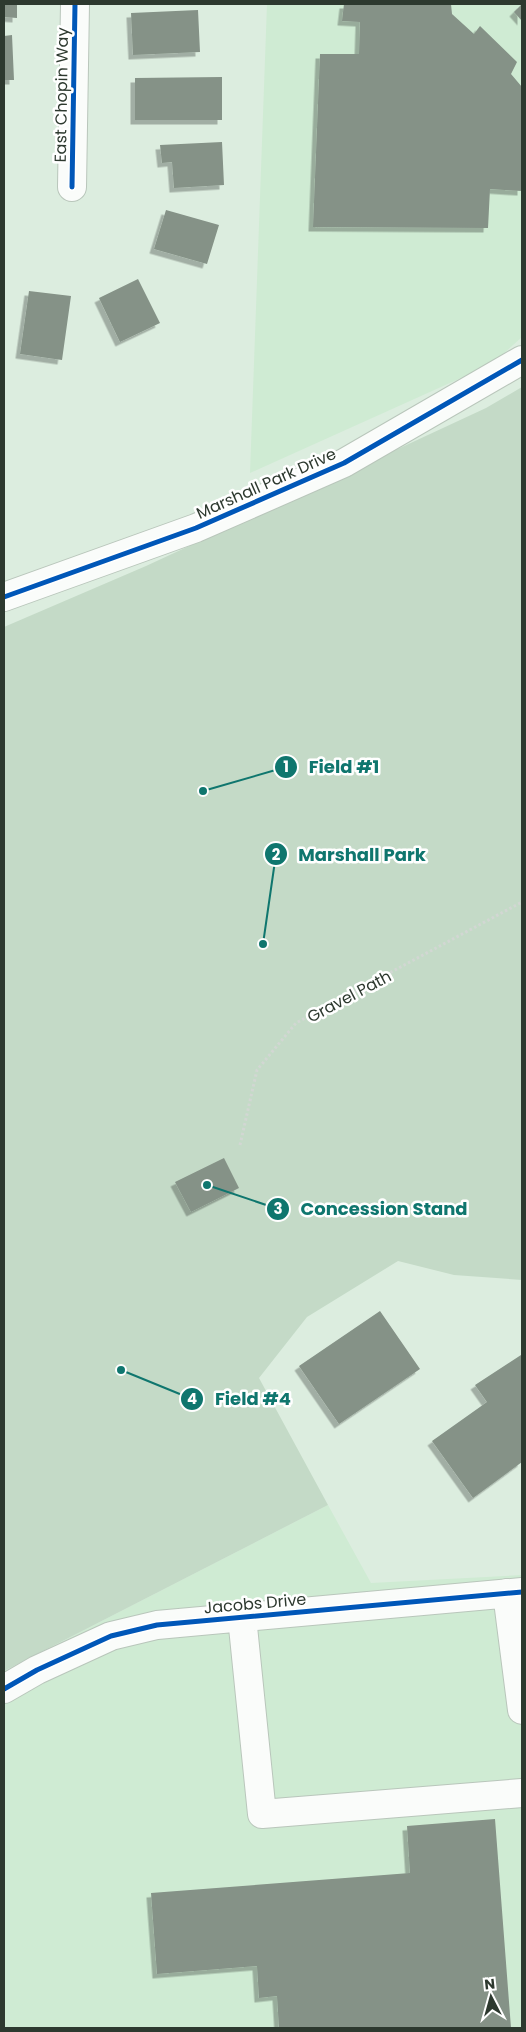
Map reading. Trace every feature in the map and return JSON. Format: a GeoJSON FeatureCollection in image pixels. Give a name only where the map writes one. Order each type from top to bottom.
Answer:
{"type":"FeatureCollection","features":[{"type":"Feature","properties":{"kind":"street","name":"East Chopin Way"},"geometry":{"type":"LineString","coordinates":[[72,187],[75,4]]}},
{"type":"Feature","properties":{"kind":"street","name":"Marshall Park Drive"},"geometry":{"type":"LineString","coordinates":[[4,597],[196,528],[344,463],[522,360]]}},
{"type":"Feature","properties":{"kind":"street","name":"Jacobs Drive"},"geometry":{"type":"LineString","coordinates":[[4,1689],[37,1670],[111,1636],[157,1625],[514,1592]]}},
{"type":"Feature","properties":{"kind":"street"},"geometry":{"type":"LineString","coordinates":[[514,1592],[522,1710]]}},
{"type":"Feature","properties":{"kind":"street"},"geometry":{"type":"LineString","coordinates":[[242,1617],[262,1814],[522,1793]]}},
{"type":"Feature","properties":{"kind":"shaded area"},"geometry":{"type":"Polygon","coordinates":[[[267,4],[522,4],[522,337],[492,364],[250,473],[267,4]]]}},
{"type":"Feature","properties":{"kind":"shaded area"},"geometry":{"type":"Polygon","coordinates":[[[522,387],[522,1280],[454,1275],[398,1261],[307,1317],[259,1378],[328,1505],[4,1671],[4,627],[146,566],[486,408],[522,387]]]}},
{"type":"Feature","properties":{"kind":"shaded area"},"geometry":{"type":"Polygon","coordinates":[[[328,1505],[371,1583],[522,1575],[522,2028],[4,2028],[4,1671],[328,1505]]]}},
{"type":"Feature","properties":{"kind":"building"},"geometry":{"type":"Polygon","coordinates":[[[4,4],[17,4],[17,18],[4,17],[4,4]]]}},
{"type":"Feature","properties":{"kind":"building"},"geometry":{"type":"Polygon","coordinates":[[[344,4],[451,4],[452,14],[474,34],[480,26],[517,62],[511,74],[522,87],[522,191],[490,189],[488,228],[313,227],[320,54],[359,54],[360,22],[342,21],[344,4]]]}},
{"type":"Feature","properties":{"kind":"building"},"geometry":{"type":"Polygon","coordinates":[[[522,4],[522,21],[514,12],[522,4]]]}},
{"type":"Feature","properties":{"kind":"building"},"geometry":{"type":"Polygon","coordinates":[[[198,10],[200,52],[133,55],[131,13],[198,10]]]}},
{"type":"Feature","properties":{"kind":"building"},"geometry":{"type":"Polygon","coordinates":[[[12,35],[14,80],[4,80],[4,36],[12,35]]]}},
{"type":"Feature","properties":{"kind":"building"},"geometry":{"type":"Polygon","coordinates":[[[222,77],[222,120],[135,120],[135,78],[222,77]]]}},
{"type":"Feature","properties":{"kind":"building"},"geometry":{"type":"Polygon","coordinates":[[[222,142],[224,185],[174,188],[172,162],[162,163],[160,145],[222,142]]]}},
{"type":"Feature","properties":{"kind":"building"},"geometry":{"type":"Polygon","coordinates":[[[166,210],[219,225],[207,264],[154,249],[166,210]]]}},
{"type":"Feature","properties":{"kind":"building"},"geometry":{"type":"Polygon","coordinates":[[[138,279],[160,323],[120,342],[99,298],[138,279]]]}},
{"type":"Feature","properties":{"kind":"building"},"geometry":{"type":"Polygon","coordinates":[[[29,291],[71,296],[62,360],[20,354],[29,291]]]}},
{"type":"Feature","properties":{"kind":"building"},"geometry":{"type":"Polygon","coordinates":[[[224,1158],[239,1188],[191,1212],[175,1182],[224,1158]]]}},
{"type":"Feature","properties":{"kind":"building"},"geometry":{"type":"Polygon","coordinates":[[[380,1311],[420,1369],[339,1424],[299,1366],[380,1311]]]}},
{"type":"Feature","properties":{"kind":"building"},"geometry":{"type":"Polygon","coordinates":[[[521,1355],[522,1462],[473,1498],[432,1441],[487,1402],[475,1385],[521,1355]]]}},
{"type":"Feature","properties":{"kind":"building"},"geometry":{"type":"Polygon","coordinates":[[[495,1819],[511,2028],[279,2028],[277,1996],[259,1998],[257,1966],[157,1974],[151,1893],[410,1873],[407,1826],[495,1819]]]}},
{"type":"Feature","properties":{"kind":"cycle path"},"geometry":{"type":"LineString","coordinates":[[72,187],[75,4]]}},
{"type":"Feature","properties":{"kind":"cycle path"},"geometry":{"type":"LineString","coordinates":[[4,597],[196,528],[344,463],[522,360]]}},
{"type":"Feature","properties":{"kind":"cycle path"},"geometry":{"type":"LineString","coordinates":[[4,1689],[37,1670],[111,1636],[157,1625],[522,1592]]}},
{"type":"Feature","properties":{"kind":"place","name":"Field #1"},"geometry":{"type":"Point","coordinates":[203,791]}},
{"type":"Feature","properties":{"kind":"place","name":"Marshall Park"},"geometry":{"type":"Point","coordinates":[263,944]}},
{"type":"Feature","properties":{"kind":"place","name":"Concession Stand"},"geometry":{"type":"Point","coordinates":[207,1185]}},
{"type":"Feature","properties":{"kind":"place","name":"Field #4"},"geometry":{"type":"Point","coordinates":[121,1370]}}]}
